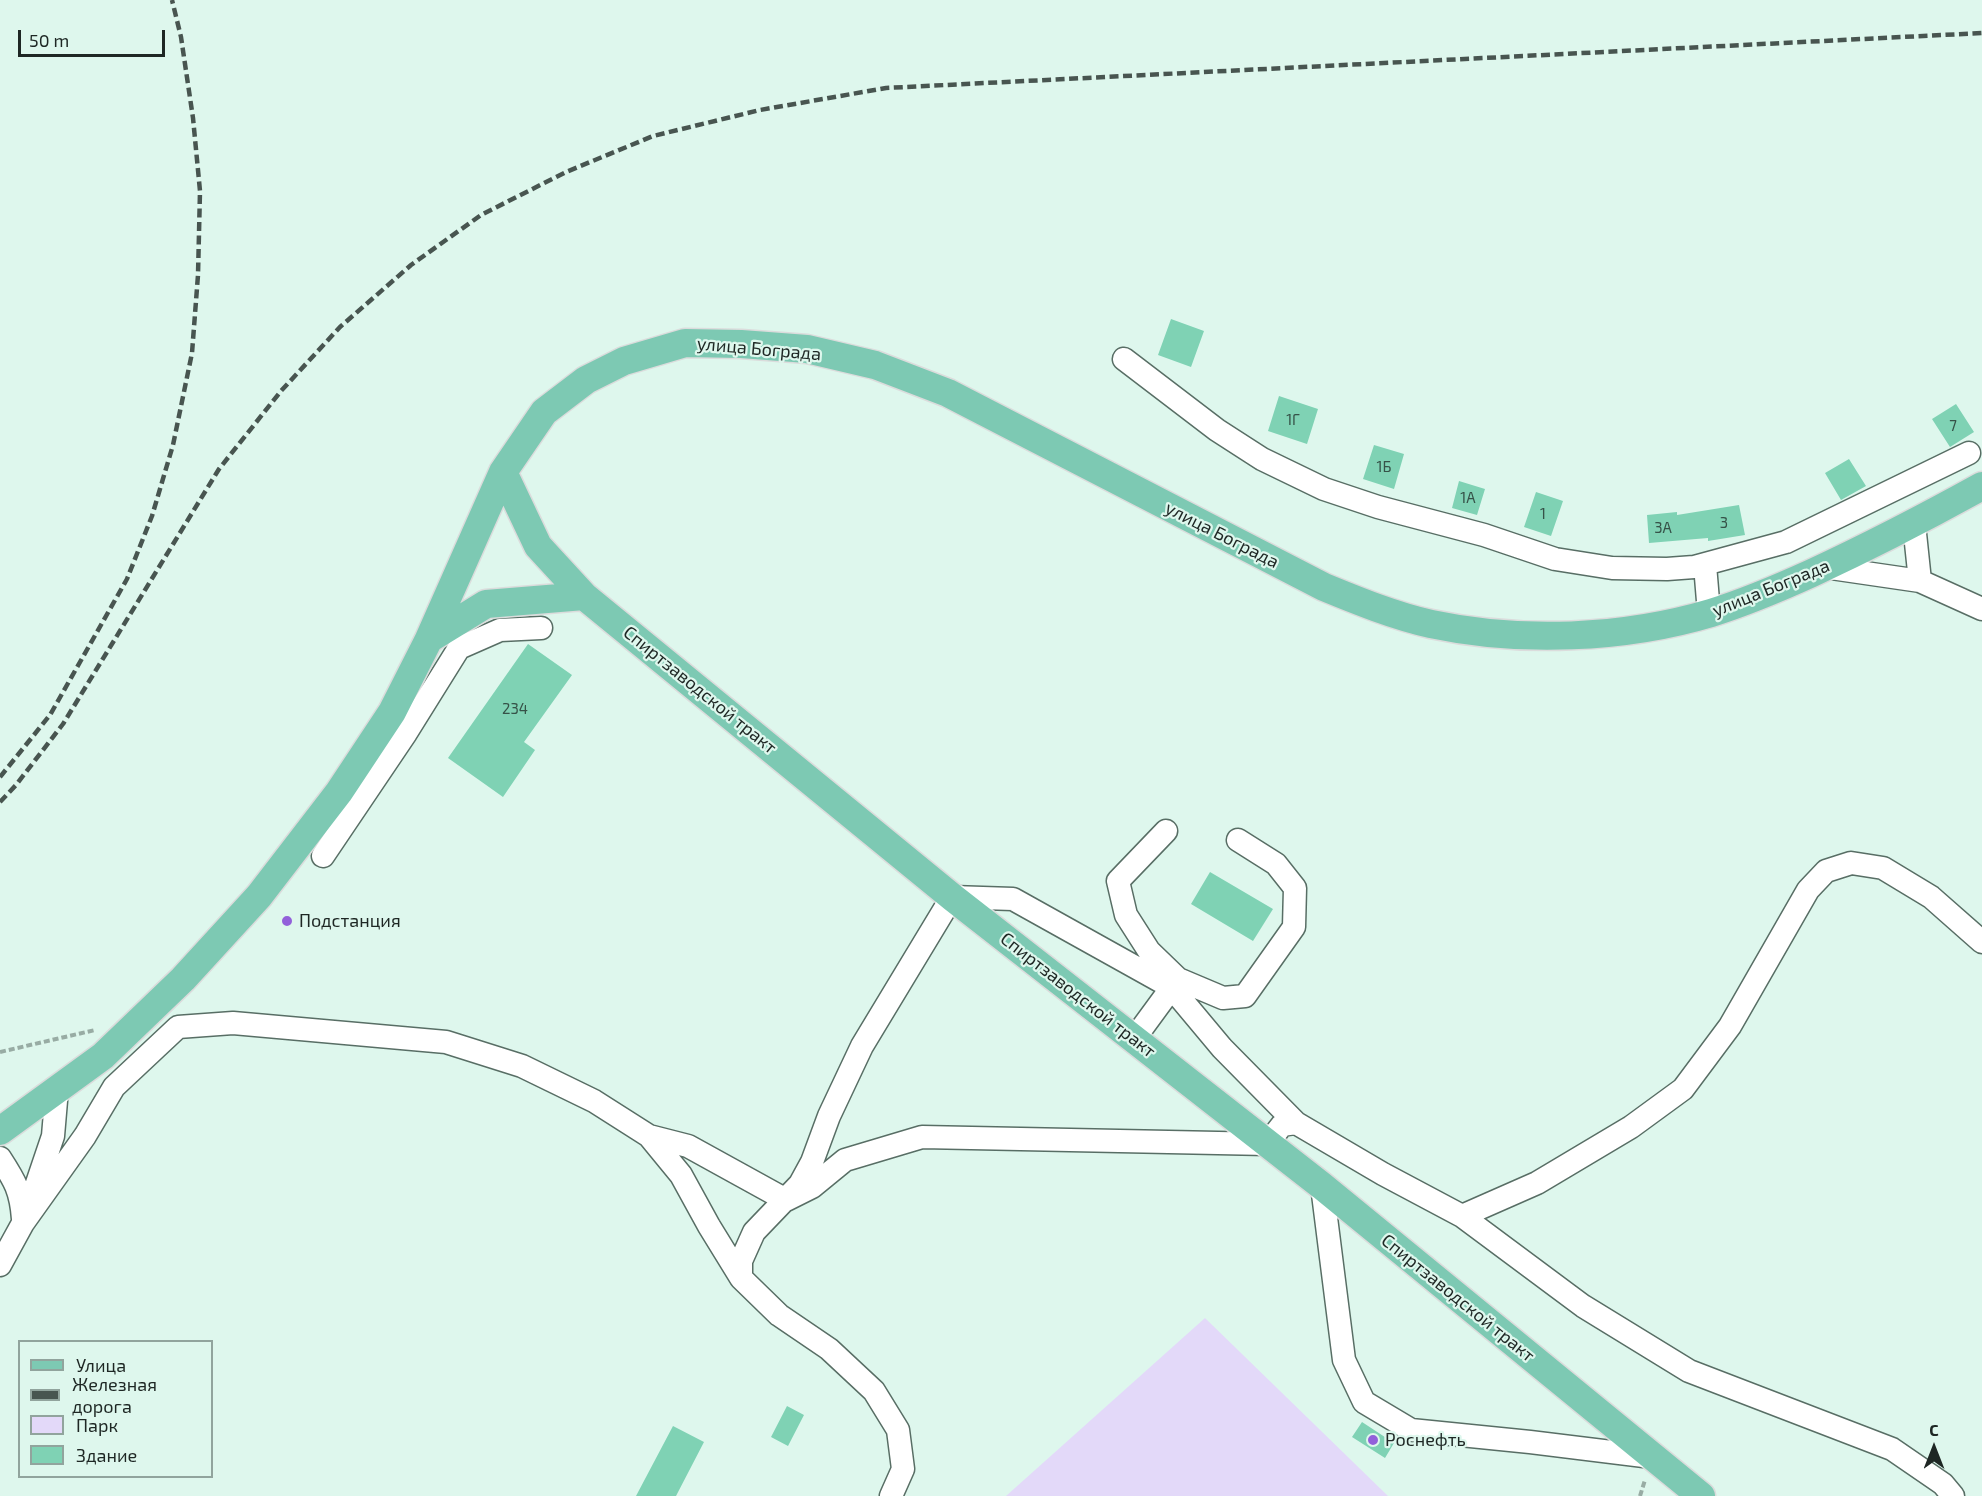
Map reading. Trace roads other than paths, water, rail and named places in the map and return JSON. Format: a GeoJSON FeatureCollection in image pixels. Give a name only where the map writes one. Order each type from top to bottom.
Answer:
{"type":"FeatureCollection","features":[{"type":"Feature","properties":{"kind":"main road","name":"улица Бограда"},"geometry":{"type":"LineString","coordinates":[[0,1131],[103,1056],[183,979],[259,896],[339,792],[396,726],[429,639],[503,472],[544,412],[586,380],[624,361],[685,343],[807,349],[875,365],[948,393],[1324,587],[1357,601],[1430,624],[1482,632],[1529,635],[1596,634],[1650,626],[1709,613],[1763,595],[1824,567],[1914,524],[1982,486]]}},
{"type":"Feature","properties":{"kind":"main road","name":"Спиртзаводской тракт"},"geometry":{"type":"LineString","coordinates":[[503,472],[538,546],[585,596],[952,897],[1322,1186],[1701,1496]]}},
{"type":"Feature","properties":{"kind":"main road"},"geometry":{"type":"LineString","coordinates":[[429,639],[486,604],[585,596]]}},
{"type":"Feature","properties":{"kind":"street"},"geometry":{"type":"LineString","coordinates":[[1124,359],[1226,436],[1262,459],[1324,489],[1378,507],[1484,535],[1556,559],[1612,568],[1667,569],[1705,565],[1786,542],[1969,453]]}},
{"type":"Feature","properties":{"kind":"street"},"geometry":{"type":"LineString","coordinates":[[1914,524],[1920,581]]}},
{"type":"Feature","properties":{"kind":"street"},"geometry":{"type":"LineString","coordinates":[[1705,565],[1709,613]]}},
{"type":"Feature","properties":{"kind":"street"},"geometry":{"type":"LineString","coordinates":[[1824,567],[1920,581],[1982,609]]}},
{"type":"Feature","properties":{"kind":"street"},"geometry":{"type":"LineString","coordinates":[[323,856],[396,726],[459,648],[500,630],[541,628]]}},
{"type":"Feature","properties":{"kind":"street"},"geometry":{"type":"LineString","coordinates":[[1166,831],[1118,881],[1126,915],[1149,951],[1222,1048],[1296,1123],[1383,1174],[1462,1216],[1583,1306],[1689,1371],[1892,1449],[1943,1484],[1953,1496]]}},
{"type":"Feature","properties":{"kind":"street"},"geometry":{"type":"LineString","coordinates":[[741,1278],[741,1261],[754,1232],[800,1184],[812,1162],[829,1116],[862,1046],[952,897],[1012,899],[1174,983],[1223,998],[1245,996],[1294,927],[1295,888],[1276,864],[1238,840]]}},
{"type":"Feature","properties":{"kind":"street"},"geometry":{"type":"LineString","coordinates":[[1462,1216],[1537,1183],[1632,1127],[1683,1089],[1730,1026],[1808,890],[1827,871],[1851,863],[1883,868],[1931,897],[1982,942]]}},
{"type":"Feature","properties":{"kind":"street"},"geometry":{"type":"LineString","coordinates":[[1134,1039],[1174,983]]}},
{"type":"Feature","properties":{"kind":"street"},"geometry":{"type":"LineString","coordinates":[[0,1265],[23,1223],[85,1136],[114,1087],[178,1027],[233,1023],[446,1042],[522,1066],[594,1101],[649,1136],[688,1146],[786,1200]]}},
{"type":"Feature","properties":{"kind":"street"},"geometry":{"type":"LineString","coordinates":[[23,1223],[53,1136],[57,1089]]}},
{"type":"Feature","properties":{"kind":"street"},"geometry":{"type":"LineString","coordinates":[[786,1200],[812,1187],[845,1160],[922,1137],[1267,1144],[1282,1125],[1296,1123]]}},
{"type":"Feature","properties":{"kind":"street"},"geometry":{"type":"LineString","coordinates":[[649,1136],[681,1175],[741,1278],[779,1315],[829,1349],[874,1391],[898,1430],[903,1468],[891,1496]]}},
{"type":"Feature","properties":{"kind":"street"},"geometry":{"type":"LineString","coordinates":[[0,1158],[13,1177],[21,1196],[23,1223]]}},
{"type":"Feature","properties":{"kind":"street"},"geometry":{"type":"LineString","coordinates":[[1322,1186],[1344,1360],[1364,1402],[1411,1430],[1652,1457]]}},
{"type":"Feature","properties":{"kind":"railway"},"geometry":{"type":"LineString","coordinates":[[0,777],[50,715],[127,579],[152,516],[173,445],[192,353],[198,275],[200,191],[193,118],[181,37],[172,0]]}},
{"type":"Feature","properties":{"kind":"railway"},"geometry":{"type":"LineString","coordinates":[[0,802],[63,724],[219,469],[281,391],[340,327],[411,265],[481,215],[566,172],[653,136],[760,110],[886,88],[1982,33]]}},
{"type":"Feature","properties":{"kind":"place","name":"Подстанция"},"geometry":{"type":"Point","coordinates":[287,921]}},
{"type":"Feature","properties":{"kind":"place","name":"Роснефть"},"geometry":{"type":"Point","coordinates":[1373,1440]}}]}
